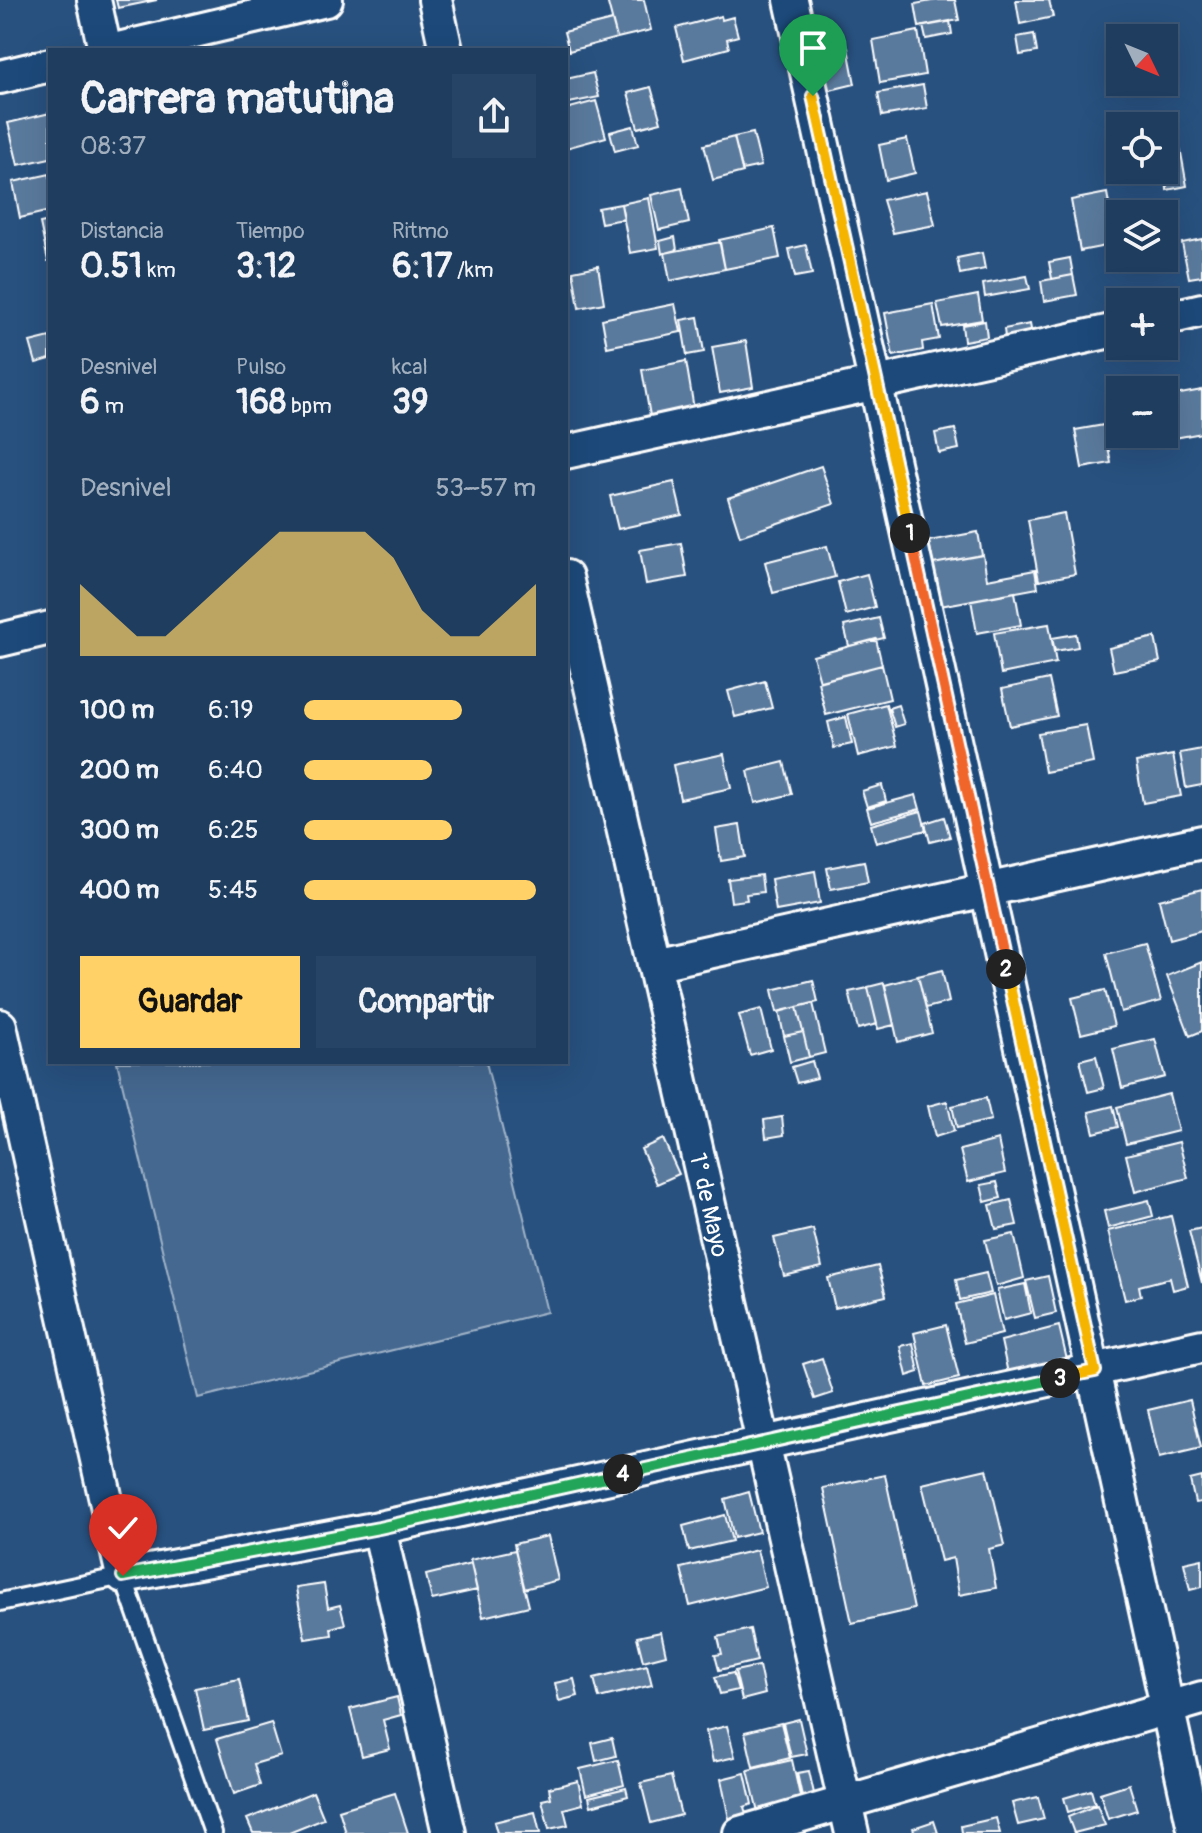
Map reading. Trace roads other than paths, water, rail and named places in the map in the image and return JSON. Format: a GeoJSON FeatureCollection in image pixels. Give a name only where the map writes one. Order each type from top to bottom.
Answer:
{"type":"FeatureCollection","features":[{"type":"Feature","properties":{"kind":"street"},"geometry":{"type":"LineString","coordinates":[[94,0],[105,48]]}},
{"type":"Feature","properties":{"kind":"street"},"geometry":{"type":"LineString","coordinates":[[122,48],[326,0]]}},
{"type":"Feature","properties":{"kind":"street"},"geometry":{"type":"LineString","coordinates":[[435,0],[446,48]]}},
{"type":"Feature","properties":{"kind":"street"},"geometry":{"type":"LineString","coordinates":[[791,0],[1095,1371],[1164,1706],[1195,1833]]}},
{"type":"Feature","properties":{"kind":"street"},"geometry":{"type":"LineString","coordinates":[[0,77],[48,65]]}},
{"type":"Feature","properties":{"kind":"street"},"geometry":{"type":"LineString","coordinates":[[1178,316],[1202,310]]}},
{"type":"Feature","properties":{"kind":"street"},"geometry":{"type":"LineString","coordinates":[[568,452],[1106,332]]}},
{"type":"Feature","properties":{"kind":"street","name":"1° de Mayo"},"geometry":{"type":"LineString","coordinates":[[568,586],[848,1819]]}},
{"type":"Feature","properties":{"kind":"street"},"geometry":{"type":"LineString","coordinates":[[0,640],[48,628]]}},
{"type":"Feature","properties":{"kind":"street"},"geometry":{"type":"LineString","coordinates":[[654,964],[1202,842]]}},
{"type":"Feature","properties":{"kind":"street"},"geometry":{"type":"LineString","coordinates":[[0,1026],[123,1576],[379,1528],[1202,1346]]}},
{"type":"Feature","properties":{"kind":"street"},"geometry":{"type":"LineString","coordinates":[[379,1528],[449,1833]]}},
{"type":"Feature","properties":{"kind":"street"},"geometry":{"type":"LineString","coordinates":[[740,1833],[848,1819],[1164,1706],[1202,1698]]}},
{"type":"Feature","properties":{"kind":"lane"},"geometry":{"type":"LineString","coordinates":[[0,1602],[123,1576],[213,1833]]}}]}
